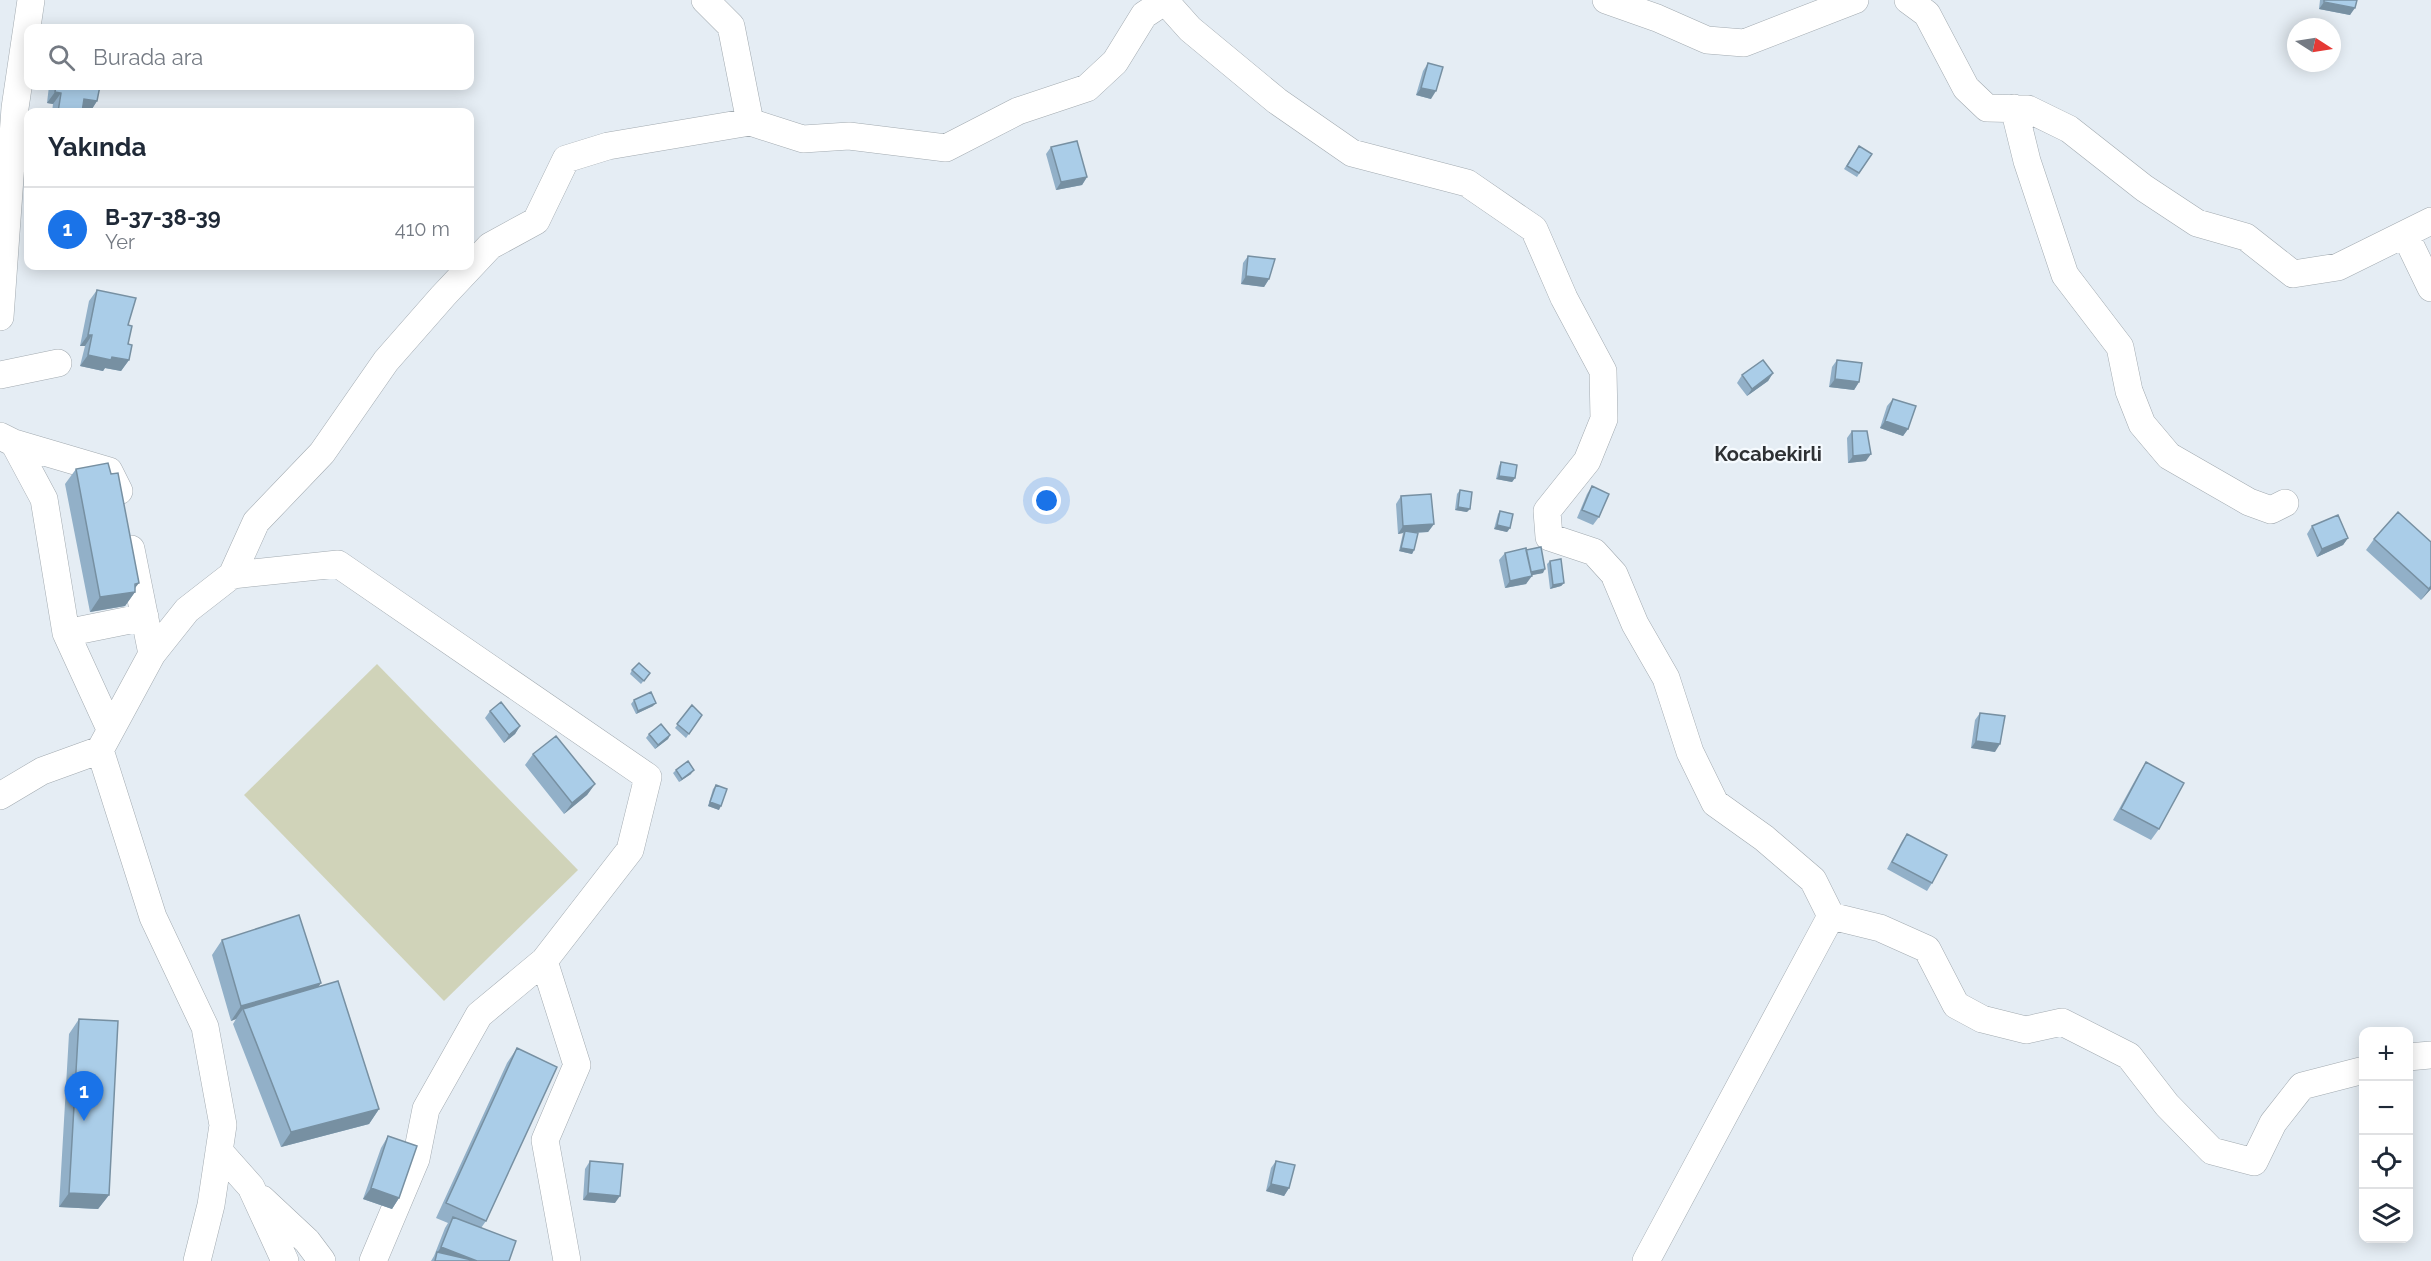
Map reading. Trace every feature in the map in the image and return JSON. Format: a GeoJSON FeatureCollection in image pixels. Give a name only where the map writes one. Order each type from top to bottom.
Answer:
{"type":"FeatureCollection","features":[{"type":"Feature","properties":{"kind":"street"},"geometry":{"type":"LineString","coordinates":[[27,24],[31,0]]}},
{"type":"Feature","properties":{"kind":"street"},"geometry":{"type":"LineString","coordinates":[[705,0],[731,26],[750,122]]}},
{"type":"Feature","properties":{"kind":"street"},"geometry":{"type":"LineString","coordinates":[[1606,0],[1657,18],[1707,40],[1744,44],[1855,0]]}},
{"type":"Feature","properties":{"kind":"street"},"geometry":{"type":"LineString","coordinates":[[1908,0],[1926,14],[1966,88],[1987,108],[2028,108],[2068,129],[2144,188],[2197,223],[2246,237],[2293,274],[2338,267],[2431,221]]}},
{"type":"Feature","properties":{"kind":"street"},"geometry":{"type":"LineString","coordinates":[[474,264],[490,246],[536,221],[567,159],[609,146],[750,122],[803,139],[849,136],[946,147],[1018,111],[1087,88],[1115,62],[1144,15],[1166,1],[1190,29],[1277,102],[1352,153],[1467,183],[1534,229],[1564,298],[1603,371],[1604,419],[1587,461],[1547,511],[1549,537],[1594,552],[1614,574],[1635,624],[1666,678],[1690,752],[1715,803],[1764,838],[1813,880],[1831,916],[1880,928],[1927,949],[1956,1005],[1982,1019],[2026,1030],[2062,1022],[2129,1056],[2167,1105],[2212,1151],[2254,1162],[2274,1123],[2302,1086],[2359,1071]]}},
{"type":"Feature","properties":{"kind":"street"},"geometry":{"type":"LineString","coordinates":[[0,317],[15,108],[24,47]]}},
{"type":"Feature","properties":{"kind":"street"},"geometry":{"type":"LineString","coordinates":[[2014,108],[2026,161],[2065,275],[2120,347],[2128,391],[2142,424],[2169,456],[2248,502],[2271,510],[2285,503]]}},
{"type":"Feature","properties":{"kind":"street"},"geometry":{"type":"LineString","coordinates":[[2405,234],[2431,288]]}},
{"type":"Feature","properties":{"kind":"street"},"geometry":{"type":"LineString","coordinates":[[0,796],[42,771],[105,739],[152,654],[187,610],[232,575],[256,522],[322,453],[386,361],[468,270]]}},
{"type":"Feature","properties":{"kind":"street"},"geometry":{"type":"LineString","coordinates":[[0,375],[58,363]]}},
{"type":"Feature","properties":{"kind":"street"},"geometry":{"type":"LineString","coordinates":[[7,440],[109,471],[121,497],[152,654]]}},
{"type":"Feature","properties":{"kind":"street"},"geometry":{"type":"LineString","coordinates":[[7,440],[44,499],[66,633],[105,739],[153,917],[205,1027],[223,1125],[211,1204],[197,1261]]}},
{"type":"Feature","properties":{"kind":"street"},"geometry":{"type":"LineString","coordinates":[[232,575],[338,564],[648,777],[630,850],[544,961],[479,1015],[432,1098],[426,1109],[416,1159],[374,1261]]}},
{"type":"Feature","properties":{"kind":"street"},"geometry":{"type":"LineString","coordinates":[[66,633],[145,617]]}},
{"type":"Feature","properties":{"kind":"street"},"geometry":{"type":"LineString","coordinates":[[1646,1261],[1831,916]]}},
{"type":"Feature","properties":{"kind":"street"},"geometry":{"type":"LineString","coordinates":[[544,961],[577,1065],[545,1140],[567,1261]]}},
{"type":"Feature","properties":{"kind":"street"},"geometry":{"type":"LineString","coordinates":[[2413,1057],[2431,1055]]}},
{"type":"Feature","properties":{"kind":"street"},"geometry":{"type":"LineString","coordinates":[[219,1151],[251,1187],[307,1241],[322,1261]]}},
{"type":"Feature","properties":{"kind":"street"},"geometry":{"type":"LineString","coordinates":[[251,1187],[285,1261]]}},
{"type":"Feature","properties":{"kind":"green space"},"geometry":{"type":"Polygon","coordinates":[[[377,664],[578,870],[444,1001],[244,795],[377,664]]]}},
{"type":"Feature","properties":{"kind":"building"},"geometry":{"type":"Polygon","coordinates":[[[2324,0],[2357,0],[2355,8],[2324,2],[2324,0]]]}},
{"type":"Feature","properties":{"kind":"building"},"geometry":{"type":"Polygon","coordinates":[[[1428,63],[1443,67],[1436,91],[1421,88],[1428,63]]]}},
{"type":"Feature","properties":{"kind":"building"},"geometry":{"type":"Polygon","coordinates":[[[55,90],[99,90],[97,101],[84,99],[83,108],[59,108],[61,93],[55,92],[55,90]]]}},
{"type":"Feature","properties":{"kind":"building"},"geometry":{"type":"Polygon","coordinates":[[[1077,141],[1087,177],[1061,182],[1051,147],[1077,141]]]}},
{"type":"Feature","properties":{"kind":"building"},"geometry":{"type":"Polygon","coordinates":[[[1859,146],[1872,154],[1859,173],[1847,166],[1859,146]]]}},
{"type":"Feature","properties":{"kind":"building"},"geometry":{"type":"Polygon","coordinates":[[[1248,256],[1275,259],[1269,279],[1246,276],[1248,256]]]}},
{"type":"Feature","properties":{"kind":"building"},"geometry":{"type":"Polygon","coordinates":[[[97,290],[136,298],[128,325],[132,326],[128,344],[132,345],[129,360],[112,357],[111,360],[88,355],[92,335],[88,335],[97,290]]]}},
{"type":"Feature","properties":{"kind":"building"},"geometry":{"type":"Polygon","coordinates":[[[1763,360],[1773,373],[1752,389],[1742,375],[1763,360]]]}},
{"type":"Feature","properties":{"kind":"building"},"geometry":{"type":"Polygon","coordinates":[[[1837,360],[1862,363],[1859,382],[1835,379],[1837,360]]]}},
{"type":"Feature","properties":{"kind":"building"},"geometry":{"type":"Polygon","coordinates":[[[1893,399],[1916,406],[1908,429],[1885,421],[1893,399]]]}},
{"type":"Feature","properties":{"kind":"building"},"geometry":{"type":"Polygon","coordinates":[[[1852,431],[1867,431],[1871,454],[1853,456],[1852,431]]]}},
{"type":"Feature","properties":{"kind":"building"},"geometry":{"type":"Polygon","coordinates":[[[1501,462],[1517,465],[1515,478],[1499,476],[1501,462]]]}},
{"type":"Feature","properties":{"kind":"building"},"geometry":{"type":"Polygon","coordinates":[[[108,463],[111,474],[118,473],[139,583],[135,584],[135,592],[100,597],[76,469],[108,463]]]}},
{"type":"Feature","properties":{"kind":"building"},"geometry":{"type":"Polygon","coordinates":[[[1592,486],[1609,494],[1599,517],[1582,510],[1592,486]]]}},
{"type":"Feature","properties":{"kind":"building"},"geometry":{"type":"Polygon","coordinates":[[[1460,490],[1472,492],[1470,509],[1458,507],[1460,490]]]}},
{"type":"Feature","properties":{"kind":"building"},"geometry":{"type":"Polygon","coordinates":[[[1431,494],[1434,524],[1403,526],[1401,496],[1431,494]]]}},
{"type":"Feature","properties":{"kind":"building"},"geometry":{"type":"Polygon","coordinates":[[[1500,511],[1513,514],[1510,528],[1497,525],[1500,511]]]}},
{"type":"Feature","properties":{"kind":"building"},"geometry":{"type":"Polygon","coordinates":[[[2398,512],[2431,542],[2431,586],[2429,589],[2374,539],[2398,512]]]}},
{"type":"Feature","properties":{"kind":"building"},"geometry":{"type":"Polygon","coordinates":[[[2338,515],[2348,538],[2322,549],[2312,526],[2338,515]]]}},
{"type":"Feature","properties":{"kind":"building"},"geometry":{"type":"Polygon","coordinates":[[[1405,531],[1418,533],[1414,550],[1401,548],[1405,531]]]}},
{"type":"Feature","properties":{"kind":"building"},"geometry":{"type":"Polygon","coordinates":[[[1541,547],[1545,569],[1531,572],[1526,550],[1541,547]]]}},
{"type":"Feature","properties":{"kind":"building"},"geometry":{"type":"Polygon","coordinates":[[[1526,548],[1532,576],[1510,581],[1505,553],[1526,548]]]}},
{"type":"Feature","properties":{"kind":"building"},"geometry":{"type":"Polygon","coordinates":[[[1561,559],[1564,583],[1553,585],[1550,561],[1561,559]]]}},
{"type":"Feature","properties":{"kind":"building"},"geometry":{"type":"Polygon","coordinates":[[[639,663],[650,673],[644,681],[632,670],[639,663]]]}},
{"type":"Feature","properties":{"kind":"building"},"geometry":{"type":"Polygon","coordinates":[[[651,692],[656,703],[638,711],[634,700],[651,692]]]}},
{"type":"Feature","properties":{"kind":"building"},"geometry":{"type":"Polygon","coordinates":[[[501,702],[520,726],[509,735],[490,711],[501,702]]]}},
{"type":"Feature","properties":{"kind":"building"},"geometry":{"type":"Polygon","coordinates":[[[692,705],[702,715],[689,734],[677,724],[692,705]]]}},
{"type":"Feature","properties":{"kind":"building"},"geometry":{"type":"Polygon","coordinates":[[[1980,713],[2005,716],[2000,744],[1976,741],[1980,713]]]}},
{"type":"Feature","properties":{"kind":"building"},"geometry":{"type":"Polygon","coordinates":[[[661,724],[670,735],[658,745],[649,734],[661,724]]]}},
{"type":"Feature","properties":{"kind":"building"},"geometry":{"type":"Polygon","coordinates":[[[556,736],[595,784],[572,803],[533,754],[556,736]]]}},
{"type":"Feature","properties":{"kind":"building"},"geometry":{"type":"Polygon","coordinates":[[[688,761],[694,770],[682,779],[676,770],[688,761]]]}},
{"type":"Feature","properties":{"kind":"building"},"geometry":{"type":"Polygon","coordinates":[[[2146,762],[2184,783],[2159,829],[2121,809],[2146,762]]]}},
{"type":"Feature","properties":{"kind":"building"},"geometry":{"type":"Polygon","coordinates":[[[716,785],[727,789],[721,806],[710,802],[716,785]]]}},
{"type":"Feature","properties":{"kind":"building"},"geometry":{"type":"Polygon","coordinates":[[[1907,834],[1947,855],[1932,883],[1892,862],[1907,834]]]}},
{"type":"Feature","properties":{"kind":"building"},"geometry":{"type":"Polygon","coordinates":[[[299,915],[321,983],[241,1006],[222,940],[299,915]]]}},
{"type":"Feature","properties":{"kind":"building"},"geometry":{"type":"Polygon","coordinates":[[[338,981],[379,1109],[291,1132],[243,1009],[338,981]]]}},
{"type":"Feature","properties":{"kind":"building"},"geometry":{"type":"Polygon","coordinates":[[[79,1019],[118,1021],[109,1195],[69,1193],[79,1019]]]}},
{"type":"Feature","properties":{"kind":"building"},"geometry":{"type":"Polygon","coordinates":[[[517,1048],[557,1067],[486,1221],[446,1203],[517,1048]]]}},
{"type":"Feature","properties":{"kind":"building"},"geometry":{"type":"Polygon","coordinates":[[[388,1136],[417,1146],[399,1198],[371,1188],[388,1136]]]}},
{"type":"Feature","properties":{"kind":"building"},"geometry":{"type":"Polygon","coordinates":[[[590,1161],[623,1164],[620,1196],[588,1193],[590,1161]]]}},
{"type":"Feature","properties":{"kind":"building"},"geometry":{"type":"Polygon","coordinates":[[[1276,1161],[1295,1165],[1289,1188],[1271,1184],[1276,1161]]]}},
{"type":"Feature","properties":{"kind":"building"},"geometry":{"type":"Polygon","coordinates":[[[453,1217],[516,1241],[509,1261],[477,1261],[441,1247],[453,1217]]]}},
{"type":"Feature","properties":{"kind":"building"},"geometry":{"type":"Polygon","coordinates":[[[437,1252],[476,1261],[435,1261],[437,1252]]]}},
{"type":"Feature","properties":{"kind":"place","name":"B-37-38-39"},"geometry":{"type":"Point","coordinates":[84,1121]}},
{"type":"Feature","properties":{"kind":"district","name":"Kocabekirli"},"geometry":{"type":"Point","coordinates":[1768,454]}}]}
